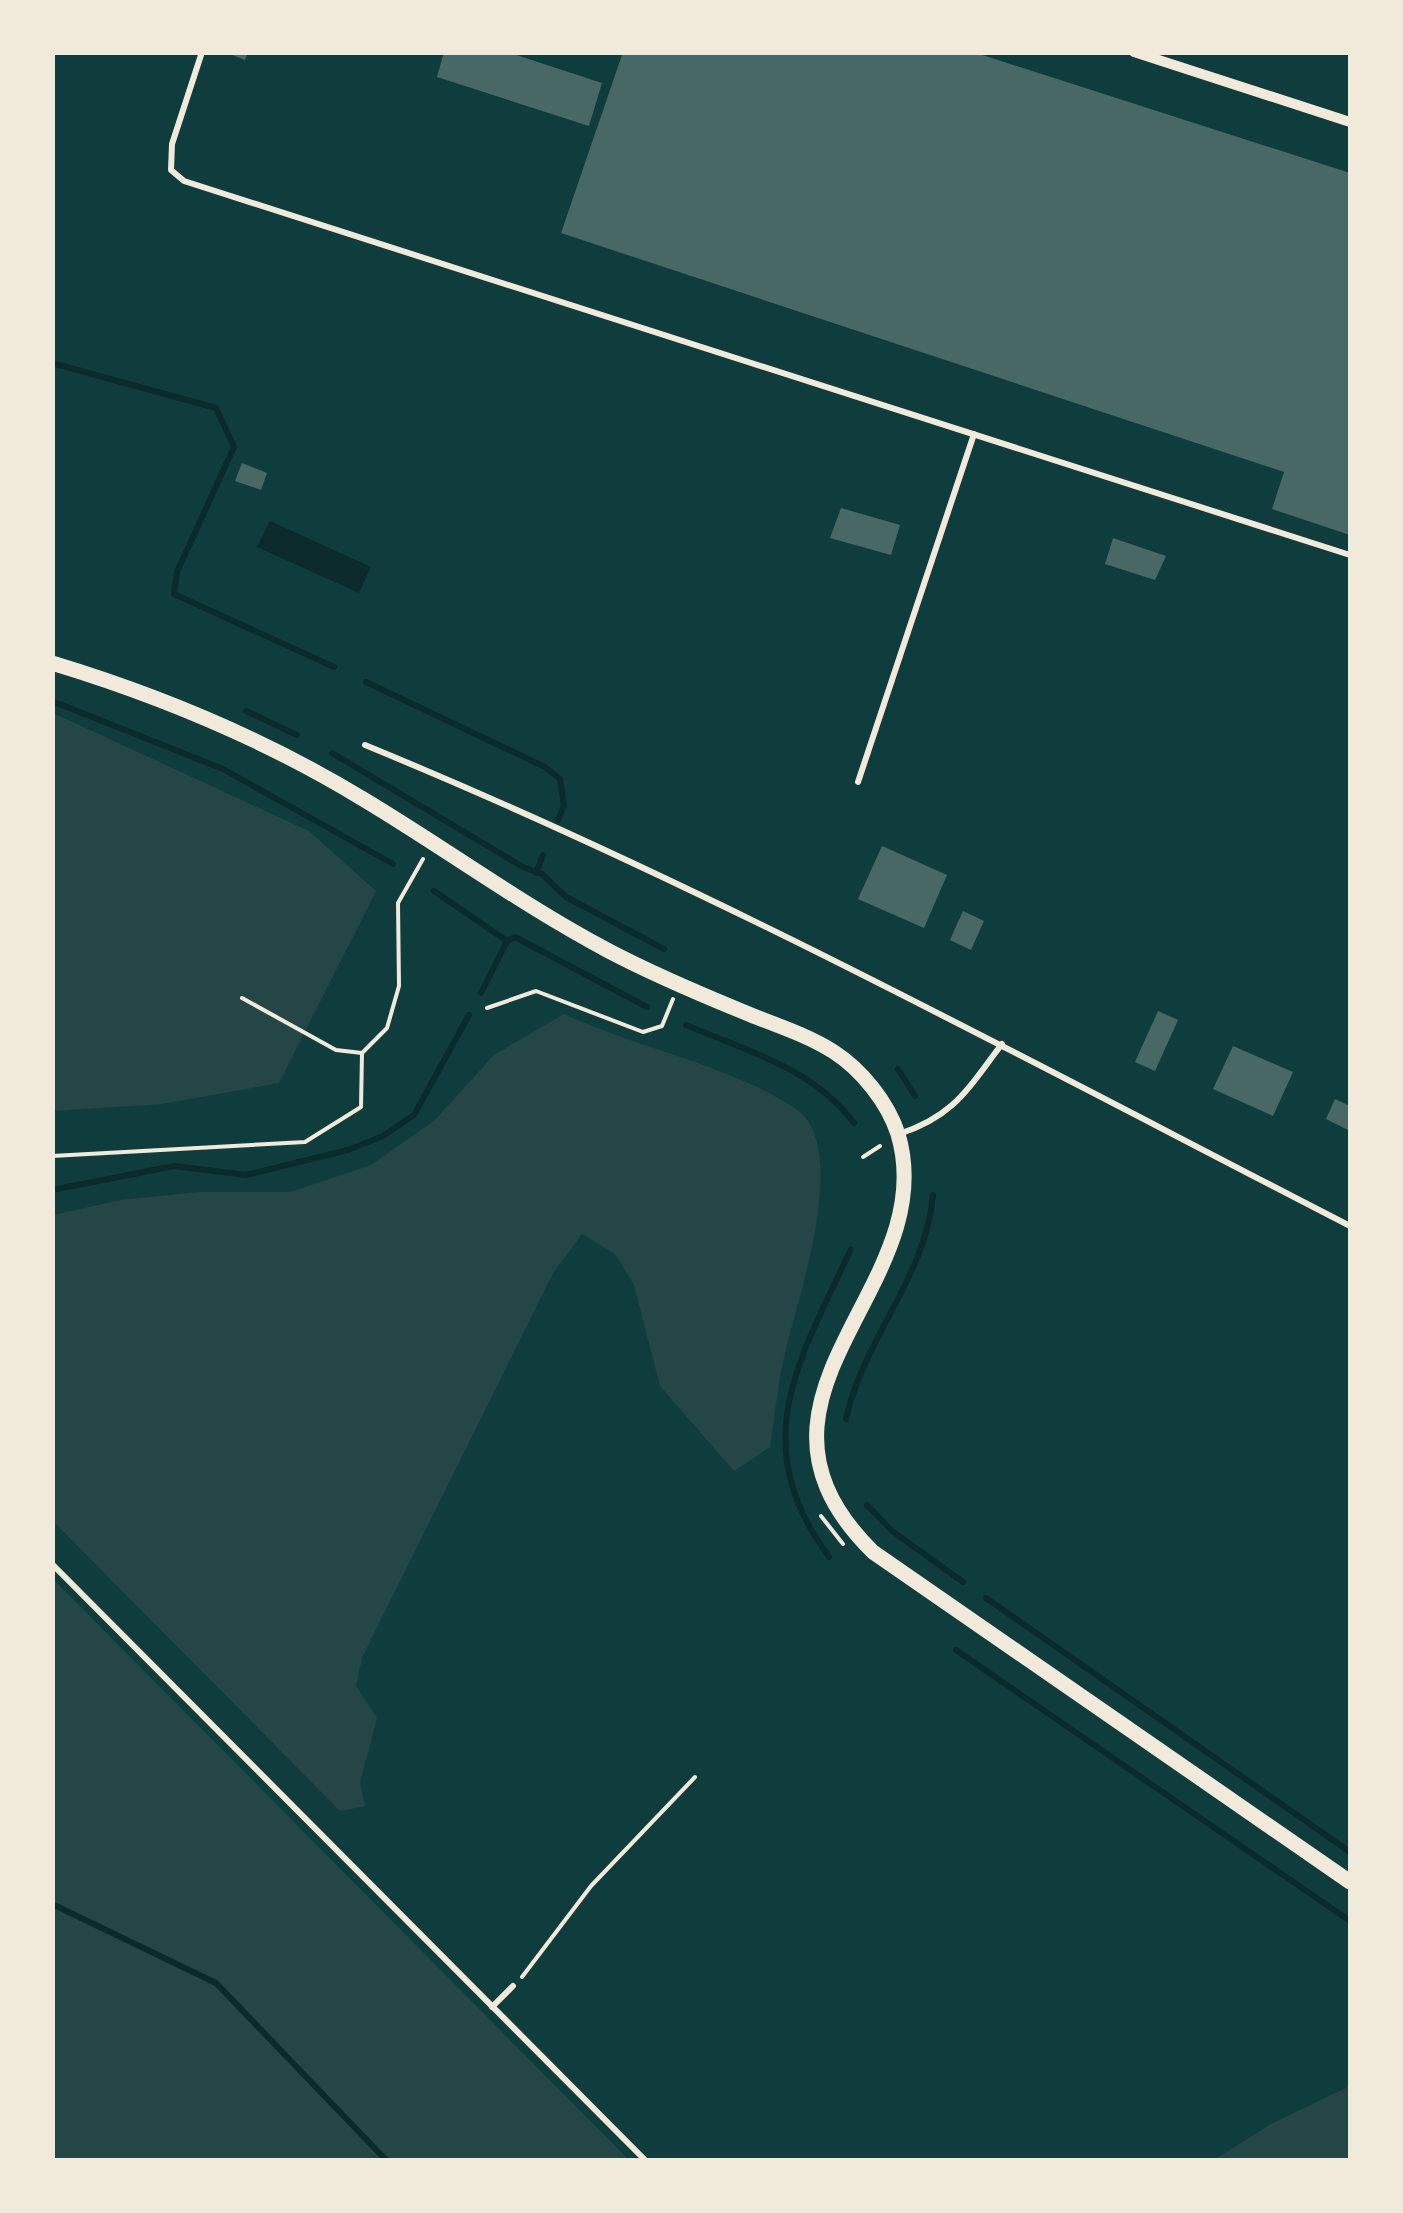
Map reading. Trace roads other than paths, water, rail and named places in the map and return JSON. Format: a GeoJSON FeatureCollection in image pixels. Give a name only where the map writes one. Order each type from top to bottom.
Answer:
{"type":"FeatureCollection","features":[{"type":"Feature","properties":{"kind":"street"},"geometry":{"type":"LineString","coordinates":[[1137,53],[1350,122]]}},
{"type":"Feature","properties":{"kind":"street"},"geometry":{"type":"LineString","coordinates":[[52,663],[235,731],[303,764],[676,992],[836,1052],[871,1086],[898,1134],[904,1180],[900,1211],[819,1400],[818,1464],[828,1498],[849,1528],[873,1552],[1350,1882]]}},
{"type":"Feature","properties":{"kind":"lane"},"geometry":{"type":"LineString","coordinates":[[202,52],[172,144],[171,170],[184,181],[1350,555]]}},
{"type":"Feature","properties":{"kind":"lane"},"geometry":{"type":"LineString","coordinates":[[858,782],[974,434]]}},
{"type":"Feature","properties":{"kind":"lane"},"geometry":{"type":"LineString","coordinates":[[365,745],[501,801],[1002,1044],[1132,1116],[1350,1226]]}},
{"type":"Feature","properties":{"kind":"lane"},"geometry":{"type":"LineString","coordinates":[[898,1134],[935,1122],[960,1098],[1002,1044]]}},
{"type":"Feature","properties":{"kind":"lane"},"geometry":{"type":"LineString","coordinates":[[52,1564],[645,2160]]}},
{"type":"Feature","properties":{"kind":"lane"},"geometry":{"type":"LineString","coordinates":[[492,2007],[513,1986]]}},
{"type":"Feature","properties":{"kind":"waterway"},"geometry":{"type":"LineString","coordinates":[[52,363],[216,408],[234,447],[177,572],[174,594],[334,667]]}},
{"type":"Feature","properties":{"kind":"waterway"},"geometry":{"type":"LineString","coordinates":[[366,682],[545,767],[560,779],[564,806],[558,820]]}},
{"type":"Feature","properties":{"kind":"waterway"},"geometry":{"type":"LineString","coordinates":[[52,701],[223,769],[393,864]]}},
{"type":"Feature","properties":{"kind":"waterway"},"geometry":{"type":"LineString","coordinates":[[246,711],[297,735]]}},
{"type":"Feature","properties":{"kind":"waterway"},"geometry":{"type":"LineString","coordinates":[[332,753],[523,867],[542,874],[566,897],[664,949]]}},
{"type":"Feature","properties":{"kind":"waterway"},"geometry":{"type":"LineString","coordinates":[[536,873],[543,855]]}},
{"type":"Feature","properties":{"kind":"waterway"},"geometry":{"type":"LineString","coordinates":[[434,891],[507,941],[515,937],[647,1007]]}},
{"type":"Feature","properties":{"kind":"waterway"},"geometry":{"type":"LineString","coordinates":[[481,993],[507,941]]}},
{"type":"Feature","properties":{"kind":"waterway"},"geometry":{"type":"LineString","coordinates":[[52,1190],[174,1166],[246,1175],[348,1150],[383,1136],[414,1115],[469,1015]]}},
{"type":"Feature","properties":{"kind":"waterway"},"geometry":{"type":"LineString","coordinates":[[686,1025],[799,1075],[838,1104],[854,1123]]}},
{"type":"Feature","properties":{"kind":"waterway"},"geometry":{"type":"LineString","coordinates":[[898,1069],[915,1096]]}},
{"type":"Feature","properties":{"kind":"waterway"},"geometry":{"type":"LineString","coordinates":[[846,1419],[866,1362],[919,1253],[933,1195]]}},
{"type":"Feature","properties":{"kind":"waterway"},"geometry":{"type":"LineString","coordinates":[[829,1557],[804,1515],[790,1476],[785,1439],[799,1365],[851,1249]]}},
{"type":"Feature","properties":{"kind":"waterway"},"geometry":{"type":"LineString","coordinates":[[867,1505],[892,1531],[963,1582]]}},
{"type":"Feature","properties":{"kind":"waterway"},"geometry":{"type":"LineString","coordinates":[[986,1598],[1350,1852]]}},
{"type":"Feature","properties":{"kind":"waterway"},"geometry":{"type":"LineString","coordinates":[[956,1650],[1350,1921]]}},
{"type":"Feature","properties":{"kind":"waterway"},"geometry":{"type":"LineString","coordinates":[[52,1904],[216,1983],[386,2160]]}}]}
